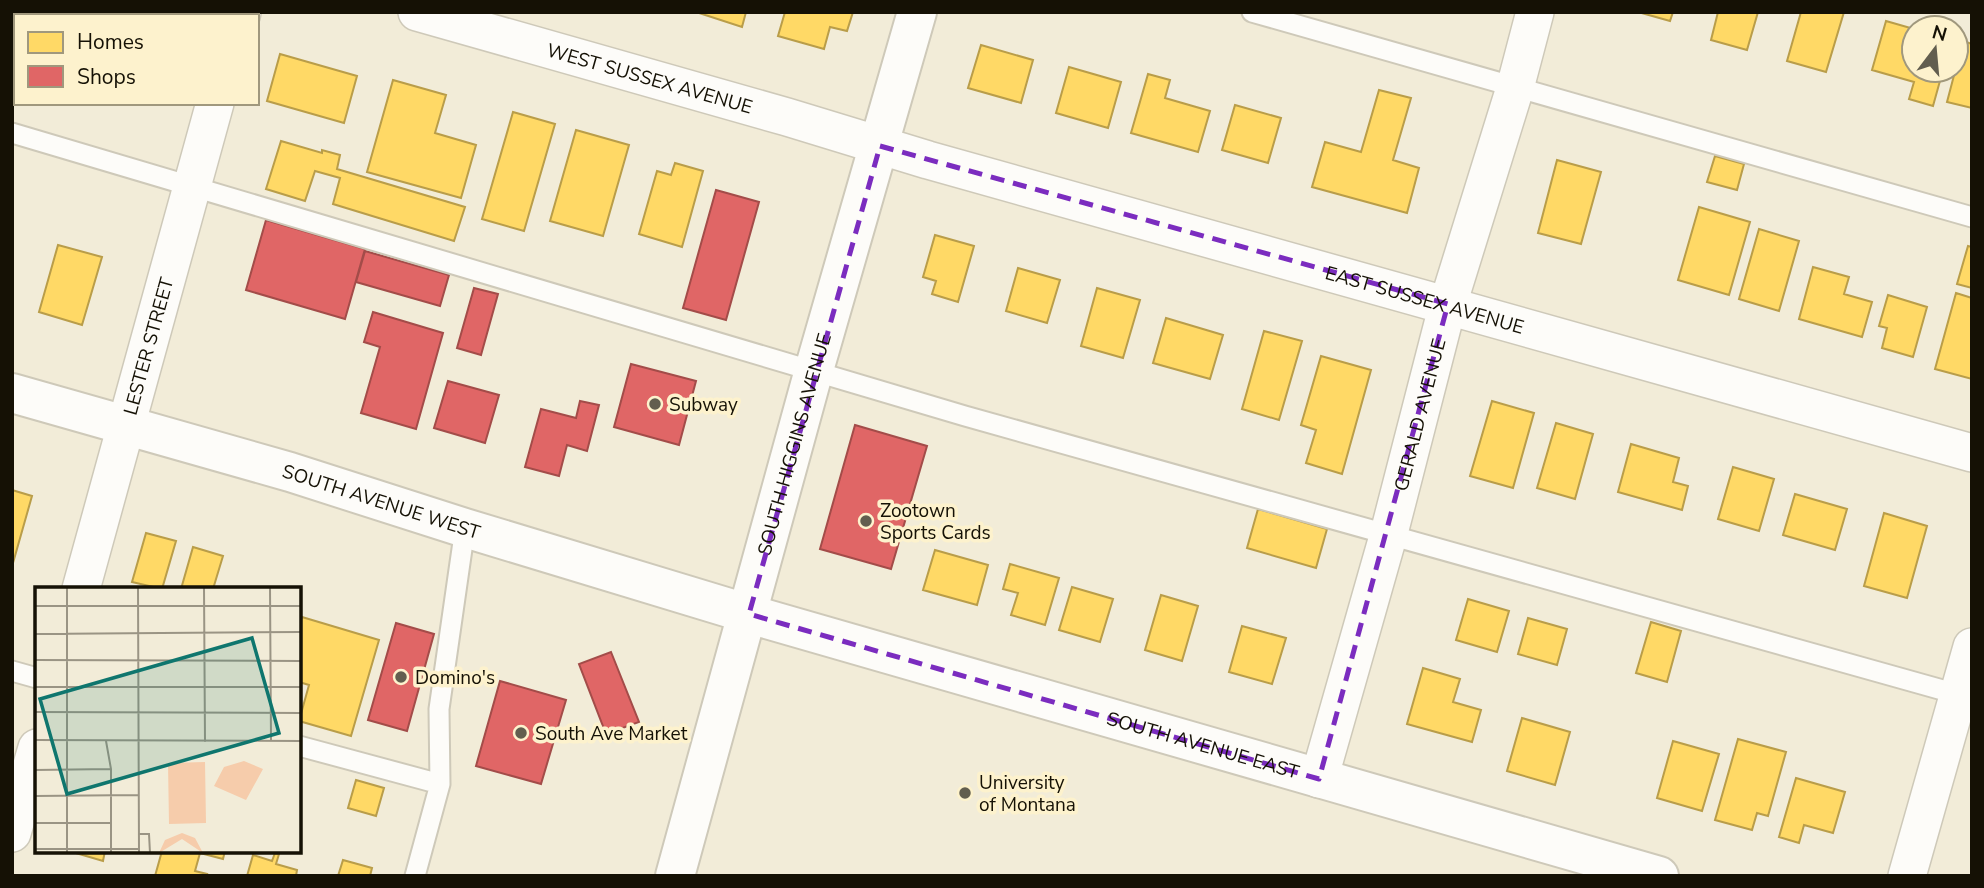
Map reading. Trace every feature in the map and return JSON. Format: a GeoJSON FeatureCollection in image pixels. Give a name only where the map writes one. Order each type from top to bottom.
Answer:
{"type":"FeatureCollection","features":[{"type":"Feature","properties":{"kind":"street","name":"WEST SUSSEX AVENUE"},"geometry":{"type":"LineString","coordinates":[[417,12],[774,113],[880,146]]}},
{"type":"Feature","properties":{"kind":"street","name":"SOUTH HIGGINS AVENUE"},"geometry":{"type":"LineString","coordinates":[[675,876],[814,370],[917,12]]}},
{"type":"Feature","properties":{"kind":"street","name":"GERALD AVENUE"},"geometry":{"type":"LineString","coordinates":[[1319,779],[1389,533],[1448,304],[1535,12]]}},
{"type":"Feature","properties":{"kind":"street","name":"LESTER STREET"},"geometry":{"type":"LineString","coordinates":[[82,587],[214,105]]}},
{"type":"Feature","properties":{"kind":"street","name":"EAST SUSSEX AVENUE"},"geometry":{"type":"LineString","coordinates":[[880,146],[1972,453]]}},
{"type":"Feature","properties":{"kind":"street","name":"SOUTH AVENUE WEST"},"geometry":{"type":"LineString","coordinates":[[12,393],[290,472],[748,614]]}},
{"type":"Feature","properties":{"kind":"street","name":"SOUTH AVENUE EAST"},"geometry":{"type":"LineString","coordinates":[[748,614],[1659,876]]}},
{"type":"Feature","properties":{"kind":"street"},"geometry":{"type":"LineString","coordinates":[[1907,876],[1965,696],[1972,647]]}},
{"type":"Feature","properties":{"kind":"street"},"geometry":{"type":"LineString","coordinates":[[12,833],[35,755]]}},
{"type":"Feature","properties":{"kind":"lane"},"geometry":{"type":"LineString","coordinates":[[1252,12],[1972,217]]}},
{"type":"Feature","properties":{"kind":"lane"},"geometry":{"type":"LineString","coordinates":[[12,133],[965,416],[1965,696]]}},
{"type":"Feature","properties":{"kind":"lane"},"geometry":{"type":"LineString","coordinates":[[415,876],[440,784],[439,709],[465,528]]}},
{"type":"Feature","properties":{"kind":"lane"},"geometry":{"type":"LineString","coordinates":[[12,671],[35,677]]}},
{"type":"Feature","properties":{"kind":"lane"},"geometry":{"type":"LineString","coordinates":[[301,747],[440,784]]}},
{"type":"Feature","properties":{"kind":"highlighted area"},"geometry":{"type":"Polygon","coordinates":[[[880,146],[1448,304],[1319,779],[749,614],[880,146]]]}},
{"type":"Feature","properties":{"kind":"building: Homes"},"geometry":{"type":"Polygon","coordinates":[[[72,12],[114,12],[114,14],[72,12]]]}},
{"type":"Feature","properties":{"kind":"building: Homes"},"geometry":{"type":"Polygon","coordinates":[[[696,12],[746,12],[742,27],[696,12]]]}},
{"type":"Feature","properties":{"kind":"building: Homes"},"geometry":{"type":"Polygon","coordinates":[[[785,12],[853,12],[847,31],[830,27],[824,49],[778,36],[785,12]]]}},
{"type":"Feature","properties":{"kind":"building: Homes"},"geometry":{"type":"Polygon","coordinates":[[[1638,12],[1673,12],[1670,21],[1638,12]]]}},
{"type":"Feature","properties":{"kind":"building: Homes"},"geometry":{"type":"Polygon","coordinates":[[[1718,12],[1758,12],[1747,50],[1711,40],[1718,12]]]}},
{"type":"Feature","properties":{"kind":"building: Homes"},"geometry":{"type":"Polygon","coordinates":[[[1801,12],[1844,12],[1826,72],[1787,61],[1801,12]]]}},
{"type":"Feature","properties":{"kind":"building: Homes"},"geometry":{"type":"Polygon","coordinates":[[[1886,21],[1900,25],[1900,78],[1872,70],[1886,21]]]}},
{"type":"Feature","properties":{"kind":"building: Homes"},"geometry":{"type":"Polygon","coordinates":[[[1970,43],[1972,44],[1972,108],[1947,102],[1952,84],[1970,84],[1970,43]]]}},
{"type":"Feature","properties":{"kind":"building: Homes"},"geometry":{"type":"Polygon","coordinates":[[[981,45],[1033,60],[1021,103],[968,88],[981,45]]]}},
{"type":"Feature","properties":{"kind":"building: Homes"},"geometry":{"type":"Polygon","coordinates":[[[280,54],[357,76],[344,123],[267,101],[280,54]]]}},
{"type":"Feature","properties":{"kind":"building: Homes"},"geometry":{"type":"Polygon","coordinates":[[[1069,67],[1121,82],[1108,128],[1056,113],[1069,67]]]}},
{"type":"Feature","properties":{"kind":"building: Homes"},"geometry":{"type":"Polygon","coordinates":[[[1148,74],[1170,80],[1165,98],[1210,111],[1198,152],[1131,133],[1148,74]]]}},
{"type":"Feature","properties":{"kind":"building: Homes"},"geometry":{"type":"Polygon","coordinates":[[[393,80],[446,95],[435,133],[476,145],[461,198],[367,172],[393,80]]]}},
{"type":"Feature","properties":{"kind":"building: Homes"},"geometry":{"type":"Polygon","coordinates":[[[1913,84],[1939,84],[1933,106],[1909,99],[1913,84]]]}},
{"type":"Feature","properties":{"kind":"building: Homes"},"geometry":{"type":"Polygon","coordinates":[[[1379,90],[1411,98],[1393,160],[1419,168],[1407,213],[1312,187],[1325,142],[1361,152],[1379,90]]]}},
{"type":"Feature","properties":{"kind":"building: Homes"},"geometry":{"type":"Polygon","coordinates":[[[1235,105],[1281,118],[1268,163],[1222,150],[1235,105]]]}},
{"type":"Feature","properties":{"kind":"building: Homes"},"geometry":{"type":"Polygon","coordinates":[[[513,112],[555,124],[524,231],[482,219],[513,112]]]}},
{"type":"Feature","properties":{"kind":"building: Homes"},"geometry":{"type":"Polygon","coordinates":[[[576,130],[629,145],[603,236],[550,221],[576,130]]]}},
{"type":"Feature","properties":{"kind":"building: Homes"},"geometry":{"type":"Polygon","coordinates":[[[281,141],[322,153],[322,150],[340,155],[337,169],[465,207],[454,241],[333,204],[340,178],[315,171],[305,201],[266,189],[281,141]]]}},
{"type":"Feature","properties":{"kind":"building: Homes"},"geometry":{"type":"Polygon","coordinates":[[[1715,156],[1744,164],[1737,190],[1707,182],[1715,156]]]}},
{"type":"Feature","properties":{"kind":"building: Homes"},"geometry":{"type":"Polygon","coordinates":[[[1557,160],[1601,172],[1581,244],[1538,233],[1557,160]]]}},
{"type":"Feature","properties":{"kind":"building: Homes"},"geometry":{"type":"Polygon","coordinates":[[[675,163],[703,171],[682,247],[639,234],[657,171],[671,175],[675,163]]]}},
{"type":"Feature","properties":{"kind":"building: Homes"},"geometry":{"type":"Polygon","coordinates":[[[1699,207],[1750,222],[1729,295],[1678,280],[1699,207]]]}},
{"type":"Feature","properties":{"kind":"building: Homes"},"geometry":{"type":"Polygon","coordinates":[[[1759,229],[1799,241],[1779,311],[1739,299],[1759,229]]]}},
{"type":"Feature","properties":{"kind":"building: Homes"},"geometry":{"type":"Polygon","coordinates":[[[935,235],[974,246],[958,302],[932,294],[936,281],[923,277],[935,235]]]}},
{"type":"Feature","properties":{"kind":"building: Homes"},"geometry":{"type":"Polygon","coordinates":[[[58,245],[102,257],[82,325],[39,312],[58,245]]]}},
{"type":"Feature","properties":{"kind":"building: Homes"},"geometry":{"type":"Polygon","coordinates":[[[1968,246],[1972,247],[1972,288],[1957,284],[1968,246]]]}},
{"type":"Feature","properties":{"kind":"building: Homes"},"geometry":{"type":"Polygon","coordinates":[[[1813,267],[1849,277],[1844,294],[1872,302],[1862,337],[1799,319],[1813,267]]]}},
{"type":"Feature","properties":{"kind":"building: Homes"},"geometry":{"type":"Polygon","coordinates":[[[1018,268],[1060,280],[1047,323],[1006,311],[1018,268]]]}},
{"type":"Feature","properties":{"kind":"building: Homes"},"geometry":{"type":"Polygon","coordinates":[[[1097,288],[1140,300],[1123,358],[1081,346],[1097,288]]]}},
{"type":"Feature","properties":{"kind":"building: Homes"},"geometry":{"type":"Polygon","coordinates":[[[1956,293],[1972,298],[1972,379],[1935,369],[1956,293]]]}},
{"type":"Feature","properties":{"kind":"building: Homes"},"geometry":{"type":"Polygon","coordinates":[[[1888,295],[1927,307],[1913,357],[1882,348],[1887,328],[1879,326],[1888,295]]]}},
{"type":"Feature","properties":{"kind":"building: Homes"},"geometry":{"type":"Polygon","coordinates":[[[1166,318],[1223,335],[1210,379],[1153,363],[1166,318]]]}},
{"type":"Feature","properties":{"kind":"building: Homes"},"geometry":{"type":"Polygon","coordinates":[[[1264,331],[1302,341],[1279,420],[1242,409],[1264,331]]]}},
{"type":"Feature","properties":{"kind":"building: Homes"},"geometry":{"type":"Polygon","coordinates":[[[1321,356],[1371,370],[1342,474],[1306,463],[1316,430],[1301,425],[1321,356]]]}},
{"type":"Feature","properties":{"kind":"building: Homes"},"geometry":{"type":"Polygon","coordinates":[[[1492,401],[1534,413],[1513,488],[1470,476],[1492,401]]]}},
{"type":"Feature","properties":{"kind":"building: Homes"},"geometry":{"type":"Polygon","coordinates":[[[1556,423],[1593,434],[1575,499],[1537,488],[1556,423]]]}},
{"type":"Feature","properties":{"kind":"building: Homes"},"geometry":{"type":"Polygon","coordinates":[[[1631,444],[1679,458],[1673,482],[1688,486],[1682,510],[1618,492],[1631,444]]]}},
{"type":"Feature","properties":{"kind":"building: Homes"},"geometry":{"type":"Polygon","coordinates":[[[1733,467],[1774,479],[1759,531],[1718,519],[1733,467]]]}},
{"type":"Feature","properties":{"kind":"building: Homes"},"geometry":{"type":"Polygon","coordinates":[[[12,490],[32,496],[13,563],[12,563],[12,490]]]}},
{"type":"Feature","properties":{"kind":"building: Homes"},"geometry":{"type":"Polygon","coordinates":[[[1795,494],[1847,509],[1835,550],[1783,535],[1795,494]]]}},
{"type":"Feature","properties":{"kind":"building: Homes"},"geometry":{"type":"Polygon","coordinates":[[[1258,509],[1327,529],[1316,568],[1247,548],[1258,509]]]}},
{"type":"Feature","properties":{"kind":"building: Homes"},"geometry":{"type":"Polygon","coordinates":[[[1884,513],[1927,526],[1907,598],[1864,586],[1884,513]]]}},
{"type":"Feature","properties":{"kind":"building: Homes"},"geometry":{"type":"Polygon","coordinates":[[[146,533],[176,541],[163,587],[132,582],[146,533]]]}},
{"type":"Feature","properties":{"kind":"building: Homes"},"geometry":{"type":"Polygon","coordinates":[[[193,547],[223,556],[214,587],[182,587],[193,547]]]}},
{"type":"Feature","properties":{"kind":"building: Homes"},"geometry":{"type":"Polygon","coordinates":[[[935,550],[988,565],[977,605],[923,590],[935,550]]]}},
{"type":"Feature","properties":{"kind":"building: Homes"},"geometry":{"type":"Polygon","coordinates":[[[1010,564],[1059,578],[1045,625],[1011,615],[1018,593],[1003,589],[1010,564]]]}},
{"type":"Feature","properties":{"kind":"building: Homes"},"geometry":{"type":"Polygon","coordinates":[[[1072,587],[1113,599],[1100,642],[1059,630],[1072,587]]]}},
{"type":"Feature","properties":{"kind":"building: Homes"},"geometry":{"type":"Polygon","coordinates":[[[1161,595],[1198,606],[1182,661],[1145,650],[1161,595]]]}},
{"type":"Feature","properties":{"kind":"building: Homes"},"geometry":{"type":"Polygon","coordinates":[[[1468,599],[1509,611],[1497,652],[1456,640],[1468,599]]]}},
{"type":"Feature","properties":{"kind":"building: Homes"},"geometry":{"type":"Polygon","coordinates":[[[302,617],[379,640],[351,736],[301,722],[309,685],[301,683],[302,617]]]}},
{"type":"Feature","properties":{"kind":"building: Homes"},"geometry":{"type":"Polygon","coordinates":[[[1528,618],[1567,629],[1557,665],[1518,654],[1528,618]]]}},
{"type":"Feature","properties":{"kind":"building: Homes"},"geometry":{"type":"Polygon","coordinates":[[[1651,622],[1681,631],[1667,682],[1636,673],[1651,622]]]}},
{"type":"Feature","properties":{"kind":"building: Homes"},"geometry":{"type":"Polygon","coordinates":[[[1242,626],[1286,638],[1272,684],[1229,672],[1242,626]]]}},
{"type":"Feature","properties":{"kind":"building: Homes"},"geometry":{"type":"Polygon","coordinates":[[[1423,668],[1460,679],[1453,702],[1481,710],[1472,742],[1407,724],[1423,668]]]}},
{"type":"Feature","properties":{"kind":"building: Homes"},"geometry":{"type":"Polygon","coordinates":[[[1522,718],[1570,732],[1555,785],[1507,771],[1522,718]]]}},
{"type":"Feature","properties":{"kind":"building: Homes"},"geometry":{"type":"Polygon","coordinates":[[[1738,739],[1786,752],[1768,816],[1757,813],[1752,830],[1715,820],[1738,739]]]}},
{"type":"Feature","properties":{"kind":"building: Homes"},"geometry":{"type":"Polygon","coordinates":[[[1673,741],[1719,754],[1702,811],[1657,798],[1673,741]]]}},
{"type":"Feature","properties":{"kind":"building: Homes"},"geometry":{"type":"Polygon","coordinates":[[[1796,778],[1845,792],[1833,833],[1804,825],[1799,843],[1779,837],[1796,778]]]}},
{"type":"Feature","properties":{"kind":"building: Homes"},"geometry":{"type":"Polygon","coordinates":[[[356,780],[384,788],[376,816],[348,808],[356,780]]]}},
{"type":"Feature","properties":{"kind":"building: Homes"},"geometry":{"type":"Polygon","coordinates":[[[76,853],[105,853],[103,861],[76,853]]]}},
{"type":"Feature","properties":{"kind":"building: Homes"},"geometry":{"type":"Polygon","coordinates":[[[161,853],[200,853],[195,871],[207,874],[206,876],[155,876],[161,853]]]}},
{"type":"Feature","properties":{"kind":"building: Homes"},"geometry":{"type":"Polygon","coordinates":[[[200,853],[224,853],[223,859],[200,853]]]}},
{"type":"Feature","properties":{"kind":"building: Homes"},"geometry":{"type":"Polygon","coordinates":[[[275,853],[279,854],[276,864],[297,870],[296,876],[247,876],[253,855],[272,861],[275,853]]]}},
{"type":"Feature","properties":{"kind":"building: Homes"},"geometry":{"type":"Polygon","coordinates":[[[343,860],[372,868],[370,876],[338,876],[343,860]]]}},
{"type":"Feature","properties":{"kind":"building: Shops"},"geometry":{"type":"Polygon","coordinates":[[[716,190],[759,202],[726,320],[683,308],[716,190]]]}},
{"type":"Feature","properties":{"kind":"building: Shops"},"geometry":{"type":"Polygon","coordinates":[[[266,220],[365,249],[345,319],[246,290],[266,220]]]}},
{"type":"Feature","properties":{"kind":"building: Shops"},"geometry":{"type":"Polygon","coordinates":[[[365,251],[449,275],[440,306],[356,282],[365,251]]]}},
{"type":"Feature","properties":{"kind":"building: Shops"},"geometry":{"type":"Polygon","coordinates":[[[474,288],[498,294],[481,355],[457,348],[474,288]]]}},
{"type":"Feature","properties":{"kind":"building: Shops"},"geometry":{"type":"Polygon","coordinates":[[[373,312],[443,333],[416,429],[361,413],[380,347],[364,342],[373,312]]]}},
{"type":"Feature","properties":{"kind":"building: Shops","name":"Subway"},"geometry":{"type":"Polygon","coordinates":[[[631,364],[696,381],[679,445],[614,427],[631,364]]]}},
{"type":"Feature","properties":{"kind":"building: Shops"},"geometry":{"type":"Polygon","coordinates":[[[448,381],[499,395],[485,443],[434,428],[448,381]]]}},
{"type":"Feature","properties":{"kind":"building: Shops"},"geometry":{"type":"Polygon","coordinates":[[[580,401],[599,405],[587,451],[567,445],[559,476],[525,467],[541,409],[576,418],[580,401]]]}},
{"type":"Feature","properties":{"kind":"building: Shops","name":"Zootown Sports Cards"},"geometry":{"type":"Polygon","coordinates":[[[855,425],[927,446],[891,569],[820,549],[855,425]]]}},
{"type":"Feature","properties":{"kind":"building: Shops","name":"Domino's"},"geometry":{"type":"Polygon","coordinates":[[[396,623],[434,634],[407,731],[368,720],[396,623]]]}},
{"type":"Feature","properties":{"kind":"building: Shops"},"geometry":{"type":"Polygon","coordinates":[[[611,652],[639,722],[606,734],[579,664],[611,652]]]}},
{"type":"Feature","properties":{"kind":"building: Shops","name":"South Ave Market"},"geometry":{"type":"Polygon","coordinates":[[[500,681],[566,700],[541,784],[476,766],[500,681]]]}},
{"type":"Feature","properties":{"kind":"place","name":"Subway"},"geometry":{"type":"Point","coordinates":[655,404]}},
{"type":"Feature","properties":{"kind":"place","name":"Zootown Sports Cards"},"geometry":{"type":"Point","coordinates":[866,521]}},
{"type":"Feature","properties":{"kind":"place","name":"Domino's"},"geometry":{"type":"Point","coordinates":[401,677]}},
{"type":"Feature","properties":{"kind":"place","name":"South Ave Market"},"geometry":{"type":"Point","coordinates":[521,733]}},
{"type":"Feature","properties":{"kind":"place","name":"University of Montana"},"geometry":{"type":"Point","coordinates":[965,793]}}]}
